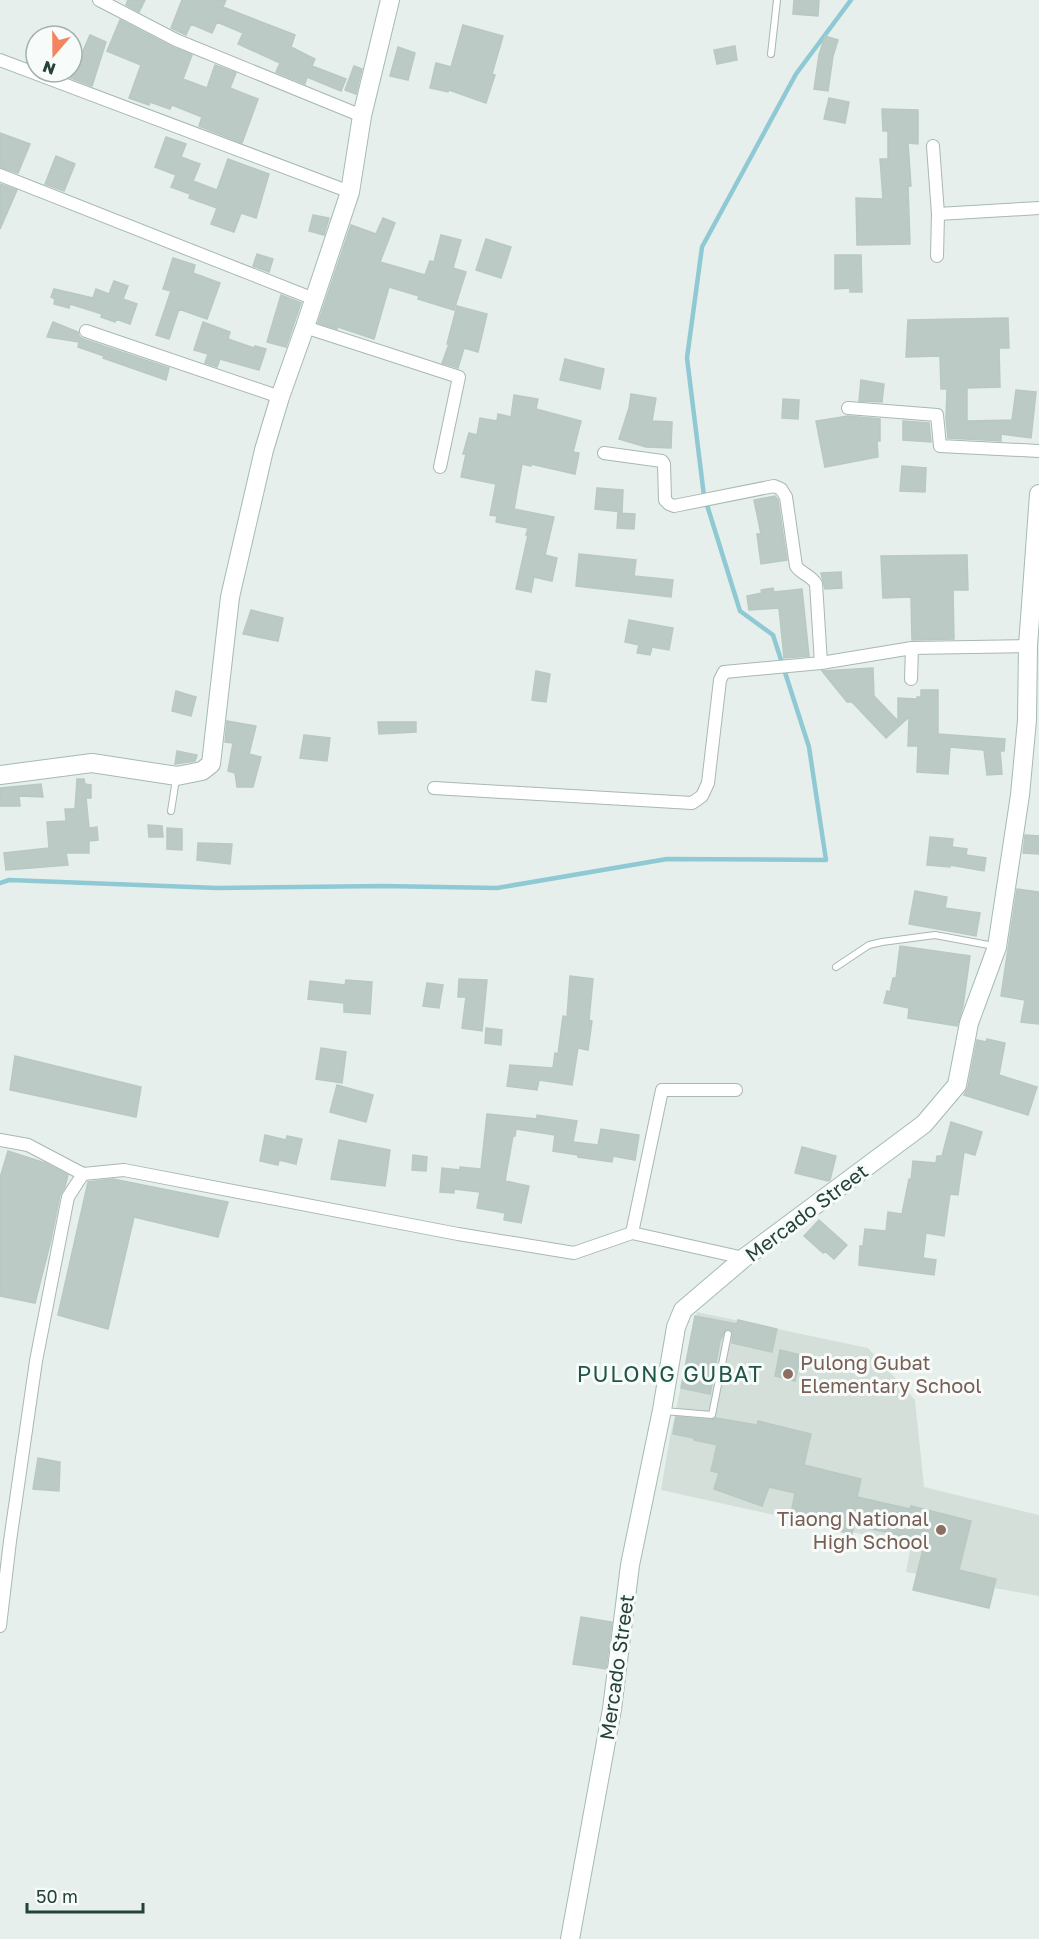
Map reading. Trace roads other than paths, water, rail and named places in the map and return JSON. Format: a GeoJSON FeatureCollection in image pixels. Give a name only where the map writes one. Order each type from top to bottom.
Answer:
{"type":"FeatureCollection","features":[{"type":"Feature","properties":{"kind":"street"},"geometry":{"type":"LineString","coordinates":[[99,0],[176,40],[362,116]]}},
{"type":"Feature","properties":{"kind":"street"},"geometry":{"type":"LineString","coordinates":[[0,775],[92,763],[177,776],[202,771],[211,764],[230,597],[264,450],[350,192],[362,116],[390,0]]}},
{"type":"Feature","properties":{"kind":"street"},"geometry":{"type":"LineString","coordinates":[[0,60],[350,192]]}},
{"type":"Feature","properties":{"kind":"street"},"geometry":{"type":"LineString","coordinates":[[933,146],[938,214],[937,256]]}},
{"type":"Feature","properties":{"kind":"street"},"geometry":{"type":"LineString","coordinates":[[0,175],[314,299]]}},
{"type":"Feature","properties":{"kind":"street"},"geometry":{"type":"LineString","coordinates":[[938,214],[1039,208]]}},
{"type":"Feature","properties":{"kind":"street"},"geometry":{"type":"LineString","coordinates":[[305,327],[459,377],[440,467]]}},
{"type":"Feature","properties":{"kind":"street"},"geometry":{"type":"LineString","coordinates":[[86,331],[280,397]]}},
{"type":"Feature","properties":{"kind":"street"},"geometry":{"type":"LineString","coordinates":[[848,408],[938,415],[940,446],[1039,451]]}},
{"type":"Feature","properties":{"kind":"street"},"geometry":{"type":"LineString","coordinates":[[604,453],[662,461],[665,500],[674,506],[774,486],[782,489],[786,496],[796,566],[816,584],[821,663]]}},
{"type":"Feature","properties":{"kind":"street","name":"Mercado Street"},"geometry":{"type":"LineString","coordinates":[[570,1939],[612,1709],[630,1565],[662,1410],[676,1327],[683,1310],[744,1258],[924,1124],[957,1085],[969,1023],[997,947],[1020,795],[1031,752],[1033,720],[1028,646],[1039,494]]}},
{"type":"Feature","properties":{"kind":"street"},"geometry":{"type":"LineString","coordinates":[[434,788],[692,803],[702,796],[708,783],[720,680],[724,672],[821,663],[912,648],[1028,646]]}},
{"type":"Feature","properties":{"kind":"street"},"geometry":{"type":"LineString","coordinates":[[911,679],[912,648]]}},
{"type":"Feature","properties":{"kind":"street"},"geometry":{"type":"LineString","coordinates":[[632,1233],[662,1090],[736,1090]]}},
{"type":"Feature","properties":{"kind":"street"},"geometry":{"type":"LineString","coordinates":[[0,1140],[28,1145],[83,1174],[124,1170],[574,1253],[632,1233],[744,1258]]}},
{"type":"Feature","properties":{"kind":"street"},"geometry":{"type":"LineString","coordinates":[[0,1623],[36,1361],[68,1197],[83,1174]]}},
{"type":"Feature","properties":{"kind":"lane"},"geometry":{"type":"LineString","coordinates":[[771,54],[777,0]]}},
{"type":"Feature","properties":{"kind":"lane"},"geometry":{"type":"LineString","coordinates":[[171,811],[177,776]]}},
{"type":"Feature","properties":{"kind":"lane"},"geometry":{"type":"LineString","coordinates":[[836,967],[875,943],[935,935],[997,947]]}},
{"type":"Feature","properties":{"kind":"lane"},"geometry":{"type":"LineString","coordinates":[[662,1410],[712,1415],[728,1334]]}},
{"type":"Feature","properties":{"kind":"waterway"},"geometry":{"type":"LineString","coordinates":[[704,496],[687,358],[702,247],[796,74],[851,0]]}},
{"type":"Feature","properties":{"kind":"waterway"},"geometry":{"type":"LineString","coordinates":[[0,883],[9,880],[217,888],[383,886],[497,888],[667,859],[826,860],[809,747],[773,635],[740,611],[707,505]]}},
{"type":"Feature","properties":{"kind":"place","name":"Pulong Gubat Elementary School"},"geometry":{"type":"Point","coordinates":[788,1374]}},
{"type":"Feature","properties":{"kind":"place","name":"Tiaong National High School"},"geometry":{"type":"Point","coordinates":[941,1530]}},
{"type":"Feature","properties":{"kind":"district","name":"PULONG GUBAT"},"geometry":{"type":"Point","coordinates":[670,1373]}}]}
